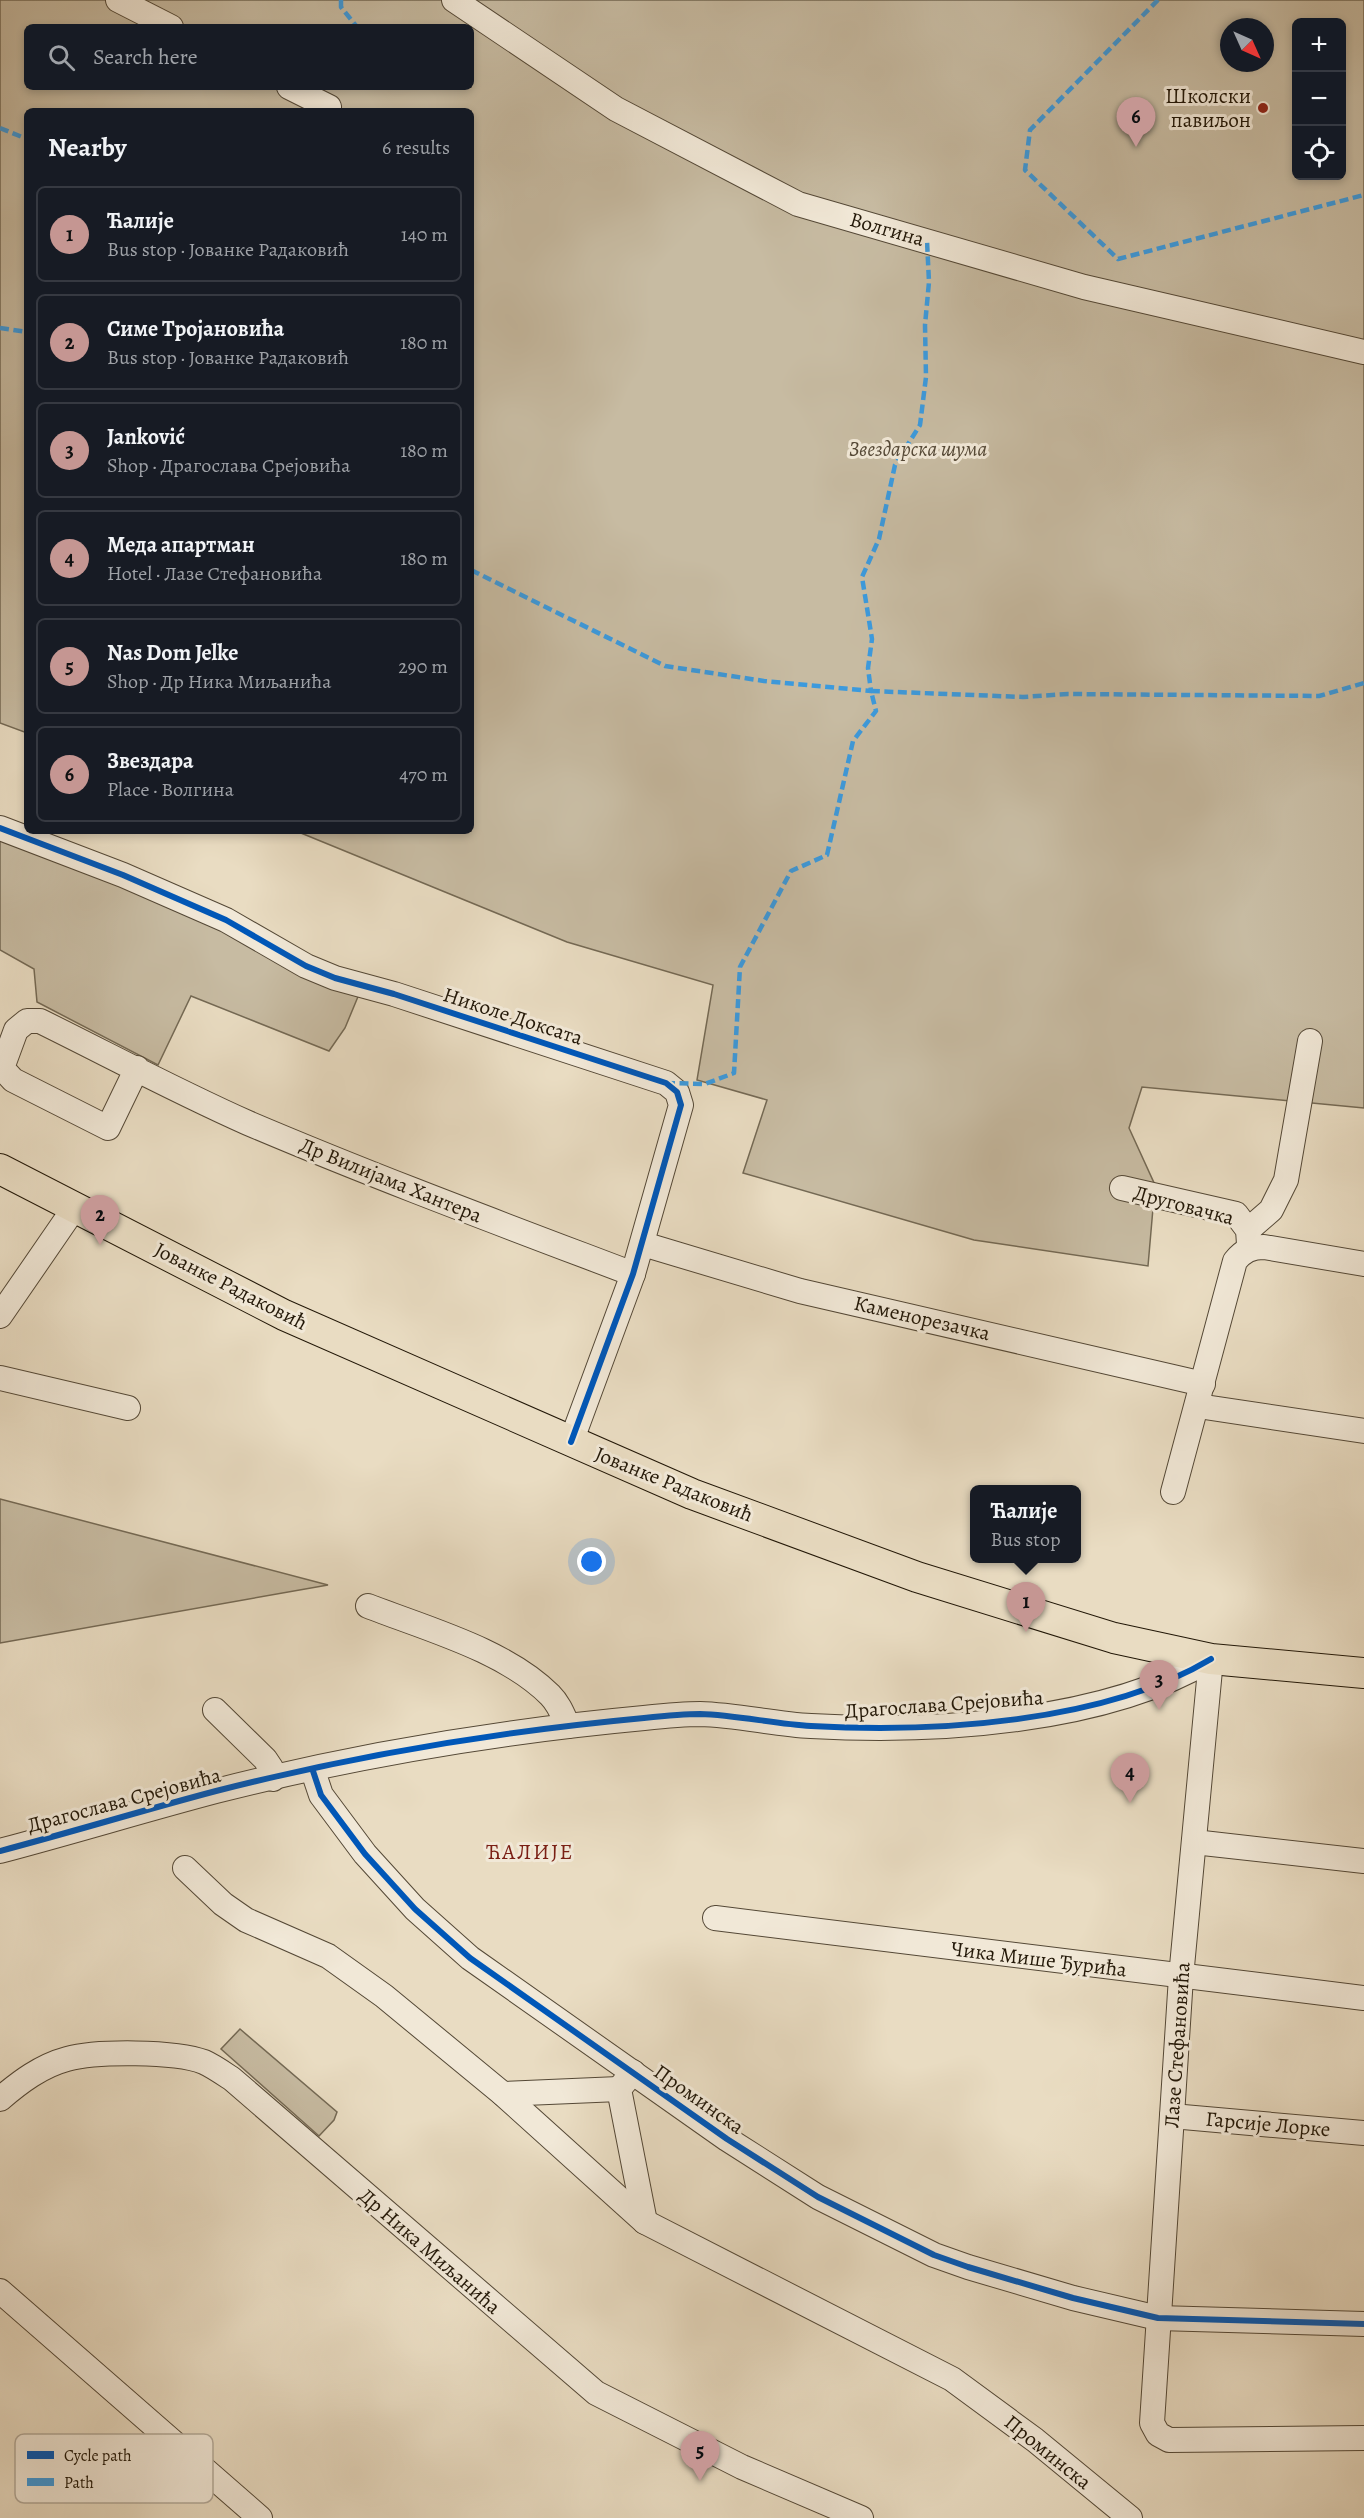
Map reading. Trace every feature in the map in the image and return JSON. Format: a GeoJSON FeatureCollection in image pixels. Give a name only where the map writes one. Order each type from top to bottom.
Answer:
{"type":"FeatureCollection","features":[{"type":"Feature","properties":{"kind":"main road","name":"Јованке Радаковић"},"geometry":{"type":"LineString","coordinates":[[0,1168],[284,1315],[692,1494],[917,1577],[1114,1638],[1211,1659]]}},
{"type":"Feature","properties":{"kind":"main road"},"geometry":{"type":"LineString","coordinates":[[1211,1659],[1364,1673]]}},
{"type":"Feature","properties":{"kind":"street"},"geometry":{"type":"LineString","coordinates":[[118,0],[165,24]]}},
{"type":"Feature","properties":{"kind":"street","name":"Волгина"},"geometry":{"type":"LineString","coordinates":[[454,0],[616,109],[798,204],[1084,287],[1364,352]]}},
{"type":"Feature","properties":{"kind":"street"},"geometry":{"type":"LineString","coordinates":[[295,90],[329,107]]}},
{"type":"Feature","properties":{"kind":"street","name":"Николе Доксата"},"geometry":{"type":"LineString","coordinates":[[0,828],[123,875],[226,920],[306,966],[335,978],[394,994],[666,1083],[676,1092],[681,1105],[643,1244],[571,1442]]}},
{"type":"Feature","properties":{"kind":"street"},"geometry":{"type":"LineString","coordinates":[[33,1020],[145,1072],[108,1128],[13,1080],[2,1068],[16,1030],[27,1021],[33,1020]]}},
{"type":"Feature","properties":{"kind":"street"},"geometry":{"type":"LineString","coordinates":[[1173,1492],[1201,1395],[1235,1261],[1271,1210],[1286,1180],[1310,1041]]}},
{"type":"Feature","properties":{"kind":"street","name":"Др Вилијама Хантера"},"geometry":{"type":"LineString","coordinates":[[145,1072],[246,1122],[437,1199],[633,1274]]}},
{"type":"Feature","properties":{"kind":"street","name":"Друговачка"},"geometry":{"type":"LineString","coordinates":[[1122,1188],[1236,1214],[1249,1239],[1264,1247],[1364,1264]]}},
{"type":"Feature","properties":{"kind":"street"},"geometry":{"type":"LineString","coordinates":[[0,1316],[75,1208]]}},
{"type":"Feature","properties":{"kind":"street","name":"Каменорезачка"},"geometry":{"type":"LineString","coordinates":[[643,1244],[800,1291],[1201,1395],[1364,1431]]}},
{"type":"Feature","properties":{"kind":"street"},"geometry":{"type":"LineString","coordinates":[[0,1378],[128,1408]]}},
{"type":"Feature","properties":{"kind":"street"},"geometry":{"type":"LineString","coordinates":[[368,1606],[496,1657],[535,1681],[551,1696],[568,1726]]}},
{"type":"Feature","properties":{"kind":"street","name":"Драгослава Срејовића"},"geometry":{"type":"LineString","coordinates":[[6,1843],[273,1779],[435,1747],[568,1726],[699,1714],[779,1724],[848,1728],[1004,1720],[1052,1714],[1122,1699],[1179,1678],[1211,1659]]}},
{"type":"Feature","properties":{"kind":"street","name":"Лазе Стефановића"},"geometry":{"type":"LineString","coordinates":[[1211,1659],[1181,1977],[1151,2415],[1154,2430],[1169,2440],[1364,2438]]}},
{"type":"Feature","properties":{"kind":"street"},"geometry":{"type":"LineString","coordinates":[[215,1710],[265,1759],[271,1768],[273,1779]]}},
{"type":"Feature","properties":{"kind":"street","name":"Проминска"},"geometry":{"type":"LineString","coordinates":[[313,1771],[321,1795],[365,1854],[415,1909],[498,1980],[626,2080],[786,2179],[934,2254],[1020,2284],[1158,2318],[1364,2324]]}},
{"type":"Feature","properties":{"kind":"street"},"geometry":{"type":"LineString","coordinates":[[1194,1842],[1364,1862]]}},
{"type":"Feature","properties":{"kind":"street","name":"Проминска"},"geometry":{"type":"LineString","coordinates":[[185,1868],[222,1904],[246,1920],[328,1956],[384,1996],[503,2094],[645,2222],[952,2379],[1035,2440],[1130,2518]]}},
{"type":"Feature","properties":{"kind":"street","name":"Чика Мише Ђурића"},"geometry":{"type":"LineString","coordinates":[[715,1918],[1364,1998]]}},
{"type":"Feature","properties":{"kind":"street","name":"Др Ника Миљанића"},"geometry":{"type":"LineString","coordinates":[[0,2099],[42,2069],[68,2059],[141,2054],[180,2057],[204,2062],[231,2079],[596,2393],[742,2468],[861,2518]]}},
{"type":"Feature","properties":{"kind":"street"},"geometry":{"type":"LineString","coordinates":[[503,2094],[626,2080],[645,2222]]}},
{"type":"Feature","properties":{"kind":"street","name":"Гарсије Лорке"},"geometry":{"type":"LineString","coordinates":[[1172,2116],[1364,2133]]}},
{"type":"Feature","properties":{"kind":"street"},"geometry":{"type":"LineString","coordinates":[[0,2291],[164,2434]]}},
{"type":"Feature","properties":{"kind":"street"},"geometry":{"type":"LineString","coordinates":[[213,2477],[260,2518]]}},
{"type":"Feature","properties":{"kind":"green space","name":"Звездарска шума"},"geometry":{"type":"Polygon","coordinates":[[[0,0],[1364,0],[1364,1108],[1142,1087],[1129,1128],[1155,1185],[1148,1266],[974,1240],[743,1173],[767,1100],[697,1080],[713,985],[567,942],[303,834],[474,834],[474,108],[24,108],[24,732],[0,723],[0,0]]]}},
{"type":"Feature","properties":{"kind":"green space"},"geometry":{"type":"Polygon","coordinates":[[[0,828],[362,987],[345,1028],[329,1051],[191,996],[158,1065],[37,1002],[34,969],[0,950],[0,828]]]}},
{"type":"Feature","properties":{"kind":"green space"},"geometry":{"type":"Polygon","coordinates":[[[0,1499],[328,1585],[0,1643],[0,1499]]]}},
{"type":"Feature","properties":{"kind":"green space"},"geometry":{"type":"Polygon","coordinates":[[[240,2029],[337,2112],[334,2120],[319,2136],[221,2049],[240,2029]]]}},
{"type":"Feature","properties":{"kind":"marked path"},"geometry":{"type":"LineString","coordinates":[[341,0],[341,7],[355,24]]}},
{"type":"Feature","properties":{"kind":"marked path"},"geometry":{"type":"LineString","coordinates":[[1158,0],[1030,130],[1025,170],[1118,259],[1364,195]]}},
{"type":"Feature","properties":{"kind":"marked path"},"geometry":{"type":"LineString","coordinates":[[0,128],[24,138]]}},
{"type":"Feature","properties":{"kind":"marked path"},"geometry":{"type":"LineString","coordinates":[[474,571],[665,666],[764,681],[871,691],[868,668],[872,639],[862,577],[879,539],[895,465],[920,425],[926,377],[925,325],[929,282],[927,241]]}},
{"type":"Feature","properties":{"kind":"marked path"},"geometry":{"type":"LineString","coordinates":[[0,328],[24,332]]}},
{"type":"Feature","properties":{"kind":"marked path"},"geometry":{"type":"LineString","coordinates":[[666,1083],[705,1084],[734,1073],[740,967],[791,871],[827,855],[853,741],[876,711],[871,691],[1023,697],[1068,694],[1319,696],[1364,683]]}},
{"type":"Feature","properties":{"kind":"cycle path"},"geometry":{"type":"LineString","coordinates":[[0,828],[123,875],[226,920],[306,966],[335,978],[394,994],[666,1083],[677,1092],[681,1105],[633,1274],[571,1442]]}},
{"type":"Feature","properties":{"kind":"cycle path"},"geometry":{"type":"LineString","coordinates":[[0,1851],[268,1778],[429,1746],[591,1723],[693,1714],[797,1725],[859,1728],[963,1725],[1017,1719],[1070,1710],[1121,1697],[1168,1681],[1211,1659]]}},
{"type":"Feature","properties":{"kind":"cycle path"},"geometry":{"type":"LineString","coordinates":[[313,1771],[321,1795],[365,1854],[415,1909],[470,1958],[727,2139],[818,2197],[934,2255],[1073,2298],[1158,2318],[1364,2324]]}},
{"type":"Feature","properties":{"kind":"place","name":"Школски павиљон"},"geometry":{"type":"Point","coordinates":[1263,108]}},
{"type":"Feature","properties":{"kind":"place","name":"Звездара"},"geometry":{"type":"Point","coordinates":[1136,147]}},
{"type":"Feature","properties":{"kind":"place","name":"Симе Тројановића"},"geometry":{"type":"Point","coordinates":[100,1245]}},
{"type":"Feature","properties":{"kind":"place","name":"Ћалије"},"geometry":{"type":"Point","coordinates":[1026,1632]}},
{"type":"Feature","properties":{"kind":"place","name":"Janković"},"geometry":{"type":"Point","coordinates":[1159,1710]}},
{"type":"Feature","properties":{"kind":"place","name":"Меда апартман"},"geometry":{"type":"Point","coordinates":[1130,1803]}},
{"type":"Feature","properties":{"kind":"place","name":"Nas Dom Jelke"},"geometry":{"type":"Point","coordinates":[700,2481]}},
{"type":"Feature","properties":{"kind":"district","name":"ЋАЛИЈЕ"},"geometry":{"type":"Point","coordinates":[530,1851]}}]}
